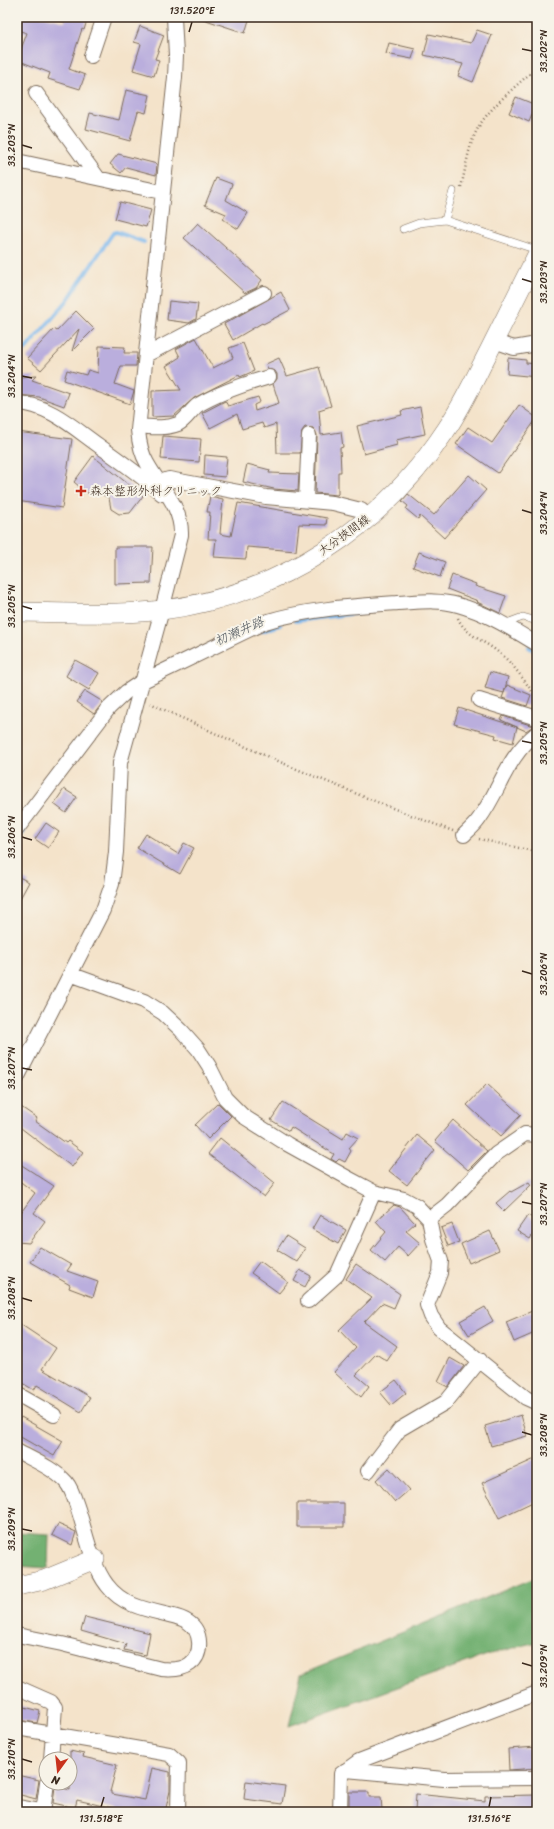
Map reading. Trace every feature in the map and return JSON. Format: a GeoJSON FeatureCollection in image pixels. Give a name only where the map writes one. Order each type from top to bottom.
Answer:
{"type":"FeatureCollection","features":[{"type":"Feature","properties":{"kind":"main road","name":"大分挾間線"},"geometry":{"type":"LineString","coordinates":[[17,612],[113,612],[162,610],[220,598],[250,589],[317,556],[369,517],[401,488],[436,445],[465,399],[537,255]]}},
{"type":"Feature","properties":{"kind":"main road"},"geometry":{"type":"LineString","coordinates":[[17,1586],[44,1580],[94,1559]]}},
{"type":"Feature","properties":{"kind":"street"},"geometry":{"type":"LineString","coordinates":[[91,56],[104,17]]}},
{"type":"Feature","properties":{"kind":"street"},"geometry":{"type":"LineString","coordinates":[[17,1078],[22,1057],[70,974],[103,910],[112,884],[116,852],[120,763],[181,535],[181,527],[176,508],[147,463],[141,450],[138,426],[176,64],[174,17]]}},
{"type":"Feature","properties":{"kind":"street"},"geometry":{"type":"LineString","coordinates":[[36,93],[98,178]]}},
{"type":"Feature","properties":{"kind":"street"},"geometry":{"type":"LineString","coordinates":[[17,161],[162,192]]}},
{"type":"Feature","properties":{"kind":"street"},"geometry":{"type":"LineString","coordinates":[[146,355],[264,293]]}},
{"type":"Feature","properties":{"kind":"street"},"geometry":{"type":"LineString","coordinates":[[494,341],[514,348],[537,344]]}},
{"type":"Feature","properties":{"kind":"street"},"geometry":{"type":"LineString","coordinates":[[138,426],[160,427],[179,423],[193,409],[204,402],[233,388],[269,377]]}},
{"type":"Feature","properties":{"kind":"street"},"geometry":{"type":"LineString","coordinates":[[17,403],[37,407],[65,421],[138,473],[176,508]]}},
{"type":"Feature","properties":{"kind":"street"},"geometry":{"type":"LineString","coordinates":[[306,500],[309,435]]}},
{"type":"Feature","properties":{"kind":"street"},"geometry":{"type":"LineString","coordinates":[[160,482],[170,480],[266,497],[333,503],[357,508],[369,517]]}},
{"type":"Feature","properties":{"kind":"street"},"geometry":{"type":"LineString","coordinates":[[17,829],[109,708],[126,692],[142,682],[265,622],[286,616],[378,604],[435,601],[458,605],[504,624],[537,644]]}},
{"type":"Feature","properties":{"kind":"street"},"geometry":{"type":"LineString","coordinates":[[479,700],[537,718]]}},
{"type":"Feature","properties":{"kind":"street"},"geometry":{"type":"LineString","coordinates":[[464,835],[482,814],[510,761],[529,739],[537,733]]}},
{"type":"Feature","properties":{"kind":"street"},"geometry":{"type":"LineString","coordinates":[[70,974],[135,997],[154,1007],[181,1030],[205,1058],[220,1090],[235,1110],[287,1144],[374,1192],[404,1199],[417,1206],[429,1219],[433,1239],[441,1261],[440,1273],[427,1305],[431,1316],[439,1328],[526,1398],[537,1403]]}},
{"type":"Feature","properties":{"kind":"street"},"geometry":{"type":"LineString","coordinates":[[429,1219],[447,1205],[496,1154],[525,1134],[537,1136]]}},
{"type":"Feature","properties":{"kind":"street"},"geometry":{"type":"LineString","coordinates":[[308,1301],[336,1275],[374,1192]]}},
{"type":"Feature","properties":{"kind":"street"},"geometry":{"type":"LineString","coordinates":[[368,1471],[400,1429],[446,1402],[480,1360]]}},
{"type":"Feature","properties":{"kind":"street"},"geometry":{"type":"LineString","coordinates":[[17,1394],[54,1415]]}},
{"type":"Feature","properties":{"kind":"street"},"geometry":{"type":"LineString","coordinates":[[17,1451],[51,1471],[66,1483],[75,1499],[94,1559],[102,1577],[114,1594],[120,1599],[146,1610],[180,1618],[189,1622],[196,1630],[198,1655],[194,1661],[187,1666],[178,1669],[161,1669],[17,1635]]}},
{"type":"Feature","properties":{"kind":"street"},"geometry":{"type":"LineString","coordinates":[[17,1687],[51,1702],[56,1707],[52,1751]]}},
{"type":"Feature","properties":{"kind":"street"},"geometry":{"type":"LineString","coordinates":[[340,1812],[341,1774],[359,1761],[537,1693]]}},
{"type":"Feature","properties":{"kind":"street"},"geometry":{"type":"LineString","coordinates":[[17,1728],[169,1754],[179,1763],[178,1812]]}},
{"type":"Feature","properties":{"kind":"street"},"geometry":{"type":"LineString","coordinates":[[346,1770],[444,1779],[537,1778]]}},
{"type":"Feature","properties":{"kind":"street"},"geometry":{"type":"LineString","coordinates":[[17,1807],[44,1812],[46,1791]]}},
{"type":"Feature","properties":{"kind":"lane"},"geometry":{"type":"LineString","coordinates":[[445,220],[456,191]]}},
{"type":"Feature","properties":{"kind":"lane"},"geometry":{"type":"LineString","coordinates":[[403,230],[419,223],[445,220],[537,250]]}},
{"type":"Feature","properties":{"kind":"lane"},"geometry":{"type":"LineString","coordinates":[[504,624],[523,617],[537,621]]}},
{"type":"Feature","properties":{"kind":"path"},"geometry":{"type":"LineString","coordinates":[[456,191],[480,124],[488,114],[537,67]]}},
{"type":"Feature","properties":{"kind":"path"},"geometry":{"type":"LineString","coordinates":[[458,605],[457,615],[464,628],[498,652],[509,662],[537,698]]}},
{"type":"Feature","properties":{"kind":"path"},"geometry":{"type":"LineString","coordinates":[[137,697],[233,742],[412,816],[464,835],[537,852]]}},
{"type":"Feature","properties":{"kind":"green space"},"geometry":{"type":"Polygon","coordinates":[[[17,1532],[49,1534],[48,1568],[17,1566],[17,1532]]]}},
{"type":"Feature","properties":{"kind":"green space"},"geometry":{"type":"Polygon","coordinates":[[[537,1577],[537,1642],[490,1654],[289,1726],[301,1674],[537,1577]]]}},
{"type":"Feature","properties":{"kind":"building"},"geometry":{"type":"Polygon","coordinates":[[[17,17],[46,17],[65,22],[66,17],[88,17],[84,30],[82,29],[69,69],[85,75],[80,89],[48,79],[50,73],[17,60],[27,33],[17,30],[17,17]]]}},
{"type":"Feature","properties":{"kind":"building"},"geometry":{"type":"Polygon","coordinates":[[[203,17],[240,17],[249,20],[245,33],[203,19],[203,17]]]}},
{"type":"Feature","properties":{"kind":"building"},"geometry":{"type":"Polygon","coordinates":[[[140,26],[164,35],[155,59],[159,60],[154,76],[133,70],[141,44],[134,42],[140,26]]]}},
{"type":"Feature","properties":{"kind":"building"},"geometry":{"type":"Polygon","coordinates":[[[477,30],[492,35],[473,82],[458,76],[463,64],[424,55],[429,34],[471,43],[477,30]]]}},
{"type":"Feature","properties":{"kind":"building"},"geometry":{"type":"Polygon","coordinates":[[[389,43],[415,49],[412,59],[386,54],[389,43]]]}},
{"type":"Feature","properties":{"kind":"building"},"geometry":{"type":"Polygon","coordinates":[[[126,90],[150,95],[146,113],[138,111],[130,141],[86,129],[90,113],[119,120],[126,90]]]}},
{"type":"Feature","properties":{"kind":"building"},"geometry":{"type":"Polygon","coordinates":[[[516,97],[536,105],[529,122],[509,113],[516,97]]]}},
{"type":"Feature","properties":{"kind":"building"},"geometry":{"type":"Polygon","coordinates":[[[118,154],[157,164],[156,175],[126,167],[121,173],[110,164],[118,154]]]}},
{"type":"Feature","properties":{"kind":"building"},"geometry":{"type":"Polygon","coordinates":[[[216,178],[232,184],[226,200],[248,213],[238,229],[223,219],[226,214],[205,205],[216,178]]]}},
{"type":"Feature","properties":{"kind":"building"},"geometry":{"type":"Polygon","coordinates":[[[120,202],[151,210],[146,227],[115,219],[120,202]]]}},
{"type":"Feature","properties":{"kind":"building"},"geometry":{"type":"Polygon","coordinates":[[[198,223],[262,280],[256,288],[245,293],[184,238],[198,223]]]}},
{"type":"Feature","properties":{"kind":"building"},"geometry":{"type":"Polygon","coordinates":[[[281,292],[290,310],[263,324],[262,323],[233,340],[224,324],[281,292]]]}},
{"type":"Feature","properties":{"kind":"building"},"geometry":{"type":"Polygon","coordinates":[[[169,301],[198,304],[196,319],[189,323],[167,320],[169,301]]]}},
{"type":"Feature","properties":{"kind":"building"},"geometry":{"type":"Polygon","coordinates":[[[76,311],[94,329],[72,351],[79,329],[41,370],[27,358],[54,329],[57,331],[76,311]]]}},
{"type":"Feature","properties":{"kind":"building"},"geometry":{"type":"Polygon","coordinates":[[[196,338],[213,368],[233,358],[229,348],[243,343],[254,371],[240,377],[239,375],[194,398],[174,416],[152,417],[152,391],[181,390],[166,366],[180,357],[176,349],[196,338]]]}},
{"type":"Feature","properties":{"kind":"building"},"geometry":{"type":"Polygon","coordinates":[[[99,346],[125,347],[124,353],[137,353],[136,366],[121,366],[115,384],[134,391],[130,404],[64,380],[67,370],[86,375],[88,370],[98,373],[99,346]]]}},
{"type":"Feature","properties":{"kind":"building"},"geometry":{"type":"Polygon","coordinates":[[[279,358],[287,376],[319,367],[331,406],[319,410],[321,435],[341,432],[343,447],[340,448],[341,472],[338,472],[337,495],[315,493],[317,435],[313,428],[305,427],[302,431],[300,453],[277,453],[276,424],[264,428],[262,423],[242,429],[237,414],[210,428],[202,413],[225,401],[228,406],[258,397],[260,402],[254,405],[255,411],[279,403],[273,384],[277,379],[277,374],[275,371],[268,369],[266,364],[279,358]]]}},
{"type":"Feature","properties":{"kind":"building"},"geometry":{"type":"Polygon","coordinates":[[[508,358],[526,360],[526,363],[537,364],[537,377],[507,374],[508,358]]]}},
{"type":"Feature","properties":{"kind":"building"},"geometry":{"type":"Polygon","coordinates":[[[36,376],[32,380],[69,393],[64,406],[39,397],[17,395],[17,377],[36,376]]]}},
{"type":"Feature","properties":{"kind":"building"},"geometry":{"type":"Polygon","coordinates":[[[519,405],[537,418],[498,473],[456,444],[468,427],[492,443],[519,405]]]}},
{"type":"Feature","properties":{"kind":"building"},"geometry":{"type":"Polygon","coordinates":[[[420,407],[425,434],[396,440],[397,445],[364,454],[357,426],[402,415],[401,411],[420,407]]]}},
{"type":"Feature","properties":{"kind":"building"},"geometry":{"type":"Polygon","coordinates":[[[17,432],[72,439],[62,508],[17,501],[17,432]]]}},
{"type":"Feature","properties":{"kind":"building"},"geometry":{"type":"Polygon","coordinates":[[[163,436],[201,439],[199,462],[161,459],[163,436]]]}},
{"type":"Feature","properties":{"kind":"building"},"geometry":{"type":"Polygon","coordinates":[[[205,455],[227,457],[225,477],[204,475],[205,455]]]}},
{"type":"Feature","properties":{"kind":"building"},"geometry":{"type":"Polygon","coordinates":[[[93,456],[143,496],[130,513],[119,514],[111,509],[109,498],[99,493],[87,493],[74,482],[93,456]]]}},
{"type":"Feature","properties":{"kind":"building"},"geometry":{"type":"Polygon","coordinates":[[[247,464],[270,470],[269,473],[299,474],[298,491],[274,489],[243,482],[247,464]]]}},
{"type":"Feature","properties":{"kind":"building"},"geometry":{"type":"Polygon","coordinates":[[[469,475],[486,490],[444,538],[420,516],[418,519],[406,509],[408,506],[402,501],[408,494],[434,515],[469,475]]]}},
{"type":"Feature","properties":{"kind":"building"},"geometry":{"type":"Polygon","coordinates":[[[210,496],[223,499],[220,534],[231,536],[238,503],[327,518],[326,525],[299,524],[296,551],[247,547],[246,559],[214,557],[216,539],[208,539],[210,512],[207,512],[210,496]]]}},
{"type":"Feature","properties":{"kind":"building"},"geometry":{"type":"Polygon","coordinates":[[[115,547],[153,547],[151,583],[115,584],[115,547]]]}},
{"type":"Feature","properties":{"kind":"building"},"geometry":{"type":"Polygon","coordinates":[[[419,552],[445,562],[440,577],[413,567],[419,552]]]}},
{"type":"Feature","properties":{"kind":"building"},"geometry":{"type":"Polygon","coordinates":[[[452,575],[476,584],[475,586],[506,596],[500,613],[477,602],[478,601],[447,589],[452,575]]]}},
{"type":"Feature","properties":{"kind":"building"},"geometry":{"type":"Polygon","coordinates":[[[75,660],[99,673],[89,690],[66,676],[75,660]]]}},
{"type":"Feature","properties":{"kind":"building"},"geometry":{"type":"Polygon","coordinates":[[[490,672],[508,677],[504,693],[485,688],[490,672]]]}},
{"type":"Feature","properties":{"kind":"building"},"geometry":{"type":"Polygon","coordinates":[[[507,685],[531,695],[527,706],[502,698],[507,685]]]}},
{"type":"Feature","properties":{"kind":"building"},"geometry":{"type":"Polygon","coordinates":[[[85,691],[103,702],[94,714],[77,702],[85,691]]]}},
{"type":"Feature","properties":{"kind":"building"},"geometry":{"type":"Polygon","coordinates":[[[459,708],[517,727],[513,743],[495,738],[496,735],[454,724],[459,708]]]}},
{"type":"Feature","properties":{"kind":"building"},"geometry":{"type":"Polygon","coordinates":[[[503,716],[533,726],[526,731],[501,720],[503,716]]]}},
{"type":"Feature","properties":{"kind":"building"},"geometry":{"type":"Polygon","coordinates":[[[64,789],[77,797],[66,813],[54,804],[64,789]]]}},
{"type":"Feature","properties":{"kind":"building"},"geometry":{"type":"Polygon","coordinates":[[[46,823],[59,832],[48,848],[35,839],[46,823]]]}},
{"type":"Feature","properties":{"kind":"building"},"geometry":{"type":"Polygon","coordinates":[[[146,834],[178,854],[184,843],[194,848],[180,874],[137,848],[146,834]]]}},
{"type":"Feature","properties":{"kind":"building"},"geometry":{"type":"Polygon","coordinates":[[[17,876],[29,882],[17,904],[17,876]]]}},
{"type":"Feature","properties":{"kind":"building"},"geometry":{"type":"Polygon","coordinates":[[[487,1084],[521,1115],[501,1136],[467,1105],[487,1084]]]}},
{"type":"Feature","properties":{"kind":"building"},"geometry":{"type":"Polygon","coordinates":[[[283,1102],[343,1139],[347,1132],[358,1138],[349,1148],[351,1151],[345,1162],[339,1159],[336,1162],[331,1159],[334,1154],[291,1127],[289,1131],[271,1120],[283,1102]]]}},
{"type":"Feature","properties":{"kind":"building"},"geometry":{"type":"Polygon","coordinates":[[[218,1103],[231,1116],[208,1139],[195,1125],[218,1103]]]}},
{"type":"Feature","properties":{"kind":"building"},"geometry":{"type":"Polygon","coordinates":[[[21,1107],[37,1118],[35,1121],[66,1143],[68,1141],[83,1152],[72,1167],[17,1125],[17,1113],[21,1107]]]}},
{"type":"Feature","properties":{"kind":"building"},"geometry":{"type":"Polygon","coordinates":[[[453,1120],[487,1151],[468,1170],[435,1141],[453,1120]]]}},
{"type":"Feature","properties":{"kind":"building"},"geometry":{"type":"Polygon","coordinates":[[[417,1135],[435,1150],[407,1185],[389,1171],[417,1135]]]}},
{"type":"Feature","properties":{"kind":"building"},"geometry":{"type":"Polygon","coordinates":[[[220,1138],[275,1183],[264,1197],[208,1154],[220,1138]]]}},
{"type":"Feature","properties":{"kind":"building"},"geometry":{"type":"Polygon","coordinates":[[[17,1162],[54,1186],[34,1213],[45,1221],[29,1243],[17,1242],[17,1218],[35,1193],[17,1179],[17,1162]]]}},
{"type":"Feature","properties":{"kind":"building"},"geometry":{"type":"Polygon","coordinates":[[[529,1182],[531,1185],[504,1211],[496,1203],[510,1191],[511,1192],[529,1182]]]}},
{"type":"Feature","properties":{"kind":"building"},"geometry":{"type":"Polygon","coordinates":[[[394,1205],[400,1207],[415,1223],[406,1231],[420,1243],[408,1256],[398,1247],[385,1262],[371,1250],[386,1232],[376,1221],[394,1205]]]}},
{"type":"Feature","properties":{"kind":"building"},"geometry":{"type":"Polygon","coordinates":[[[320,1215],[346,1230],[338,1244],[312,1229],[320,1215]]]}},
{"type":"Feature","properties":{"kind":"building"},"geometry":{"type":"Polygon","coordinates":[[[528,1215],[537,1221],[537,1228],[530,1239],[517,1231],[528,1215]]]}},
{"type":"Feature","properties":{"kind":"building"},"geometry":{"type":"Polygon","coordinates":[[[452,1224],[459,1242],[448,1246],[441,1228],[452,1224]]]}},
{"type":"Feature","properties":{"kind":"building"},"geometry":{"type":"Polygon","coordinates":[[[490,1231],[499,1250],[469,1263],[461,1244],[490,1231]]]}},
{"type":"Feature","properties":{"kind":"building"},"geometry":{"type":"Polygon","coordinates":[[[286,1236],[305,1248],[297,1262],[277,1250],[286,1236]]]}},
{"type":"Feature","properties":{"kind":"building"},"geometry":{"type":"Polygon","coordinates":[[[40,1247],[71,1265],[67,1271],[98,1282],[93,1297],[69,1288],[70,1285],[30,1262],[40,1247]]]}},
{"type":"Feature","properties":{"kind":"building"},"geometry":{"type":"Polygon","coordinates":[[[260,1261],[288,1282],[279,1293],[251,1273],[260,1261]]]}},
{"type":"Feature","properties":{"kind":"building"},"geometry":{"type":"Polygon","coordinates":[[[356,1264],[400,1294],[394,1308],[382,1303],[364,1322],[397,1346],[387,1361],[376,1354],[356,1375],[369,1386],[361,1397],[334,1372],[356,1348],[339,1330],[372,1298],[346,1279],[356,1264]]]}},
{"type":"Feature","properties":{"kind":"building"},"geometry":{"type":"Polygon","coordinates":[[[300,1270],[311,1276],[305,1287],[294,1281],[300,1270]]]}},
{"type":"Feature","properties":{"kind":"building"},"geometry":{"type":"Polygon","coordinates":[[[485,1307],[493,1321],[469,1335],[460,1321],[485,1307]]]}},
{"type":"Feature","properties":{"kind":"building"},"geometry":{"type":"Polygon","coordinates":[[[537,1309],[537,1332],[514,1342],[506,1322],[537,1309]]]}},
{"type":"Feature","properties":{"kind":"building"},"geometry":{"type":"Polygon","coordinates":[[[17,1322],[56,1348],[42,1369],[90,1397],[81,1412],[37,1385],[34,1390],[17,1380],[17,1322]]]}},
{"type":"Feature","properties":{"kind":"building"},"geometry":{"type":"Polygon","coordinates":[[[450,1358],[464,1366],[448,1387],[438,1382],[450,1358]]]}},
{"type":"Feature","properties":{"kind":"building"},"geometry":{"type":"Polygon","coordinates":[[[396,1380],[406,1393],[391,1405],[380,1392],[396,1380]]]}},
{"type":"Feature","properties":{"kind":"building"},"geometry":{"type":"Polygon","coordinates":[[[521,1415],[527,1436],[491,1446],[485,1426],[521,1415]]]}},
{"type":"Feature","properties":{"kind":"building"},"geometry":{"type":"Polygon","coordinates":[[[21,1417],[63,1441],[54,1456],[17,1435],[17,1423],[21,1417]]]}},
{"type":"Feature","properties":{"kind":"building"},"geometry":{"type":"Polygon","coordinates":[[[537,1458],[537,1500],[499,1518],[482,1483],[537,1458]]]}},
{"type":"Feature","properties":{"kind":"building"},"geometry":{"type":"Polygon","coordinates":[[[389,1468],[409,1490],[395,1502],[376,1480],[389,1468]]]}},
{"type":"Feature","properties":{"kind":"building"},"geometry":{"type":"Polygon","coordinates":[[[297,1503],[344,1503],[344,1527],[297,1527],[297,1503]]]}},
{"type":"Feature","properties":{"kind":"building"},"geometry":{"type":"Polygon","coordinates":[[[58,1524],[76,1532],[72,1545],[52,1535],[58,1524]]]}},
{"type":"Feature","properties":{"kind":"building"},"geometry":{"type":"Polygon","coordinates":[[[85,1617],[150,1633],[146,1655],[124,1650],[126,1644],[81,1631],[85,1617]]]}},
{"type":"Feature","properties":{"kind":"building"},"geometry":{"type":"Polygon","coordinates":[[[17,1705],[40,1711],[37,1723],[17,1720],[17,1705]]]}},
{"type":"Feature","properties":{"kind":"building"},"geometry":{"type":"Polygon","coordinates":[[[537,1747],[537,1768],[509,1770],[508,1749],[537,1747]]]}},
{"type":"Feature","properties":{"kind":"building"},"geometry":{"type":"Polygon","coordinates":[[[78,1753],[84,1754],[83,1757],[117,1765],[110,1792],[112,1792],[112,1794],[145,1800],[152,1768],[170,1772],[170,1791],[165,1812],[116,1812],[116,1809],[77,1800],[75,1808],[53,1803],[54,1791],[78,1791],[78,1753]]]}},
{"type":"Feature","properties":{"kind":"building"},"geometry":{"type":"Polygon","coordinates":[[[17,1775],[38,1780],[36,1799],[17,1794],[17,1775]]]}},
{"type":"Feature","properties":{"kind":"building"},"geometry":{"type":"Polygon","coordinates":[[[246,1781],[285,1786],[282,1804],[244,1799],[246,1781]]]}},
{"type":"Feature","properties":{"kind":"building"},"geometry":{"type":"Polygon","coordinates":[[[349,1792],[369,1792],[369,1797],[381,1797],[382,1810],[349,1811],[349,1792]]]}},
{"type":"Feature","properties":{"kind":"building"},"geometry":{"type":"Polygon","coordinates":[[[416,1794],[485,1801],[485,1796],[537,1795],[537,1812],[415,1812],[416,1794]]]}},
{"type":"Feature","properties":{"kind":"waterway"},"geometry":{"type":"LineString","coordinates":[[17,359],[67,301],[113,233],[116,232],[144,242]]}},
{"type":"Feature","properties":{"kind":"waterway","name":"初瀬井路"},"geometry":{"type":"LineString","coordinates":[[295,621],[365,612]]}},
{"type":"Feature","properties":{"kind":"waterway","name":"初瀬井路"},"geometry":{"type":"LineString","coordinates":[[262,631],[280,625]]}},
{"type":"Feature","properties":{"kind":"waterway","name":"初瀬井路"},"geometry":{"type":"LineString","coordinates":[[529,647],[537,652]]}},
{"type":"Feature","properties":{"kind":"waterway","name":"初瀬井路"},"geometry":{"type":"LineString","coordinates":[[17,840],[24,831]]}},
{"type":"Feature","properties":{"kind":"place","name":"森本整形外科クリニック"},"geometry":{"type":"Point","coordinates":[81,491]}}]}
